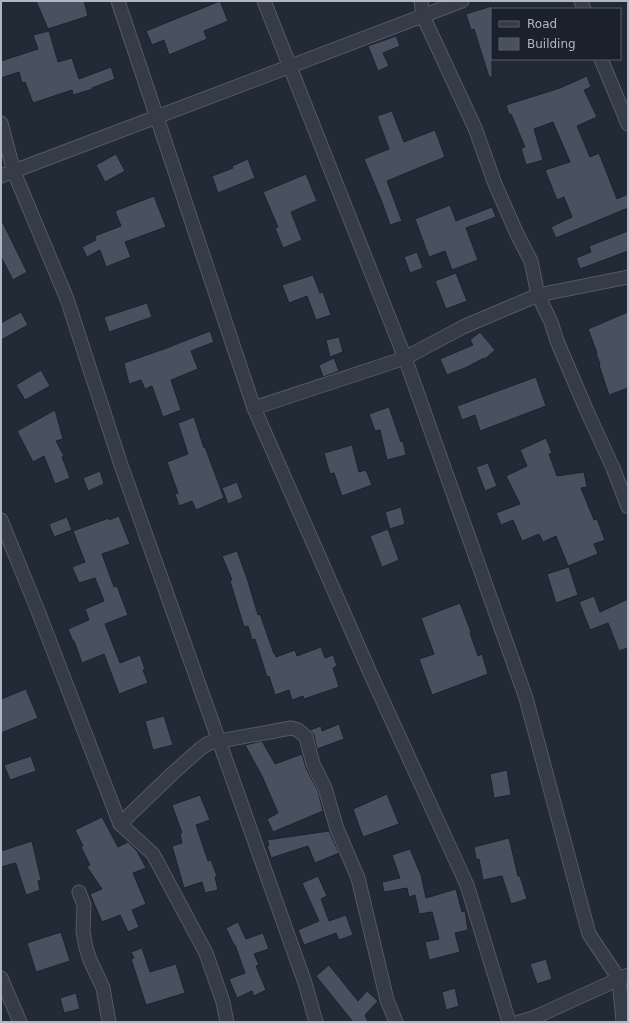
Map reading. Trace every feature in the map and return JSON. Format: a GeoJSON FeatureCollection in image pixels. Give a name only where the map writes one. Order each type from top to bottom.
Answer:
{"type":"FeatureCollection","features":[{"type":"Feature","properties":{"kind":"street"},"geometry":{"type":"LineString","coordinates":[[118,1],[254,408],[371,675],[467,886],[508,1022]]}},
{"type":"Feature","properties":{"kind":"street"},"geometry":{"type":"LineString","coordinates":[[264,1],[405,358],[526,698],[590,934],[623,977],[623,1022]]}},
{"type":"Feature","properties":{"kind":"street"},"geometry":{"type":"LineString","coordinates":[[421,1],[423,16],[476,128],[496,184],[531,261],[538,295],[613,468],[628,507]]}},
{"type":"Feature","properties":{"kind":"street"},"geometry":{"type":"LineString","coordinates":[[1,176],[462,1]]}},
{"type":"Feature","properties":{"kind":"street"},"geometry":{"type":"LineString","coordinates":[[601,60],[628,124]]}},
{"type":"Feature","properties":{"kind":"street"},"geometry":{"type":"LineString","coordinates":[[1,123],[14,172],[67,299],[121,465],[305,983],[316,1022]]}},
{"type":"Feature","properties":{"kind":"street"},"geometry":{"type":"LineString","coordinates":[[254,408],[405,358],[463,327],[538,295],[628,277]]}},
{"type":"Feature","properties":{"kind":"street"},"geometry":{"type":"LineString","coordinates":[[1,520],[38,611],[120,824],[153,854],[206,953],[223,1002],[227,1022]]}},
{"type":"Feature","properties":{"kind":"street"},"geometry":{"type":"LineString","coordinates":[[120,824],[200,749],[209,743],[291,728],[298,730],[306,737],[313,764],[325,788],[337,829],[358,878],[387,1000],[396,1022]]}},
{"type":"Feature","properties":{"kind":"street"},"geometry":{"type":"LineString","coordinates":[[79,892],[84,905],[83,931],[86,948],[103,988],[109,1022]]}},
{"type":"Feature","properties":{"kind":"street"},"geometry":{"type":"LineString","coordinates":[[520,1022],[534,1020],[623,977]]}},
{"type":"Feature","properties":{"kind":"street"},"geometry":{"type":"LineString","coordinates":[[1,978],[20,1022]]}},
{"type":"Feature","properties":{"kind":"building"},"geometry":{"type":"Polygon","coordinates":[[[36,1],[84,1],[88,16],[48,29],[36,1]]]}},
{"type":"Feature","properties":{"kind":"building"},"geometry":{"type":"Polygon","coordinates":[[[220,1],[228,21],[204,31],[207,39],[169,55],[164,40],[152,45],[146,31],[220,1]]]}},
{"type":"Feature","properties":{"kind":"building"},"geometry":{"type":"Polygon","coordinates":[[[492,6],[492,77],[489,77],[474,29],[471,30],[466,14],[492,6]]]}},
{"type":"Feature","properties":{"kind":"building"},"geometry":{"type":"Polygon","coordinates":[[[49,31],[58,62],[72,58],[79,79],[111,67],[115,79],[92,88],[93,89],[73,95],[72,90],[33,103],[25,82],[22,83],[19,72],[1,78],[1,61],[38,49],[33,35],[49,31]]]}},
{"type":"Feature","properties":{"kind":"building"},"geometry":{"type":"Polygon","coordinates":[[[396,36],[400,46],[383,53],[389,66],[378,71],[368,46],[396,36]]]}},
{"type":"Feature","properties":{"kind":"building"},"geometry":{"type":"Polygon","coordinates":[[[587,76],[591,87],[584,90],[597,117],[577,126],[590,157],[599,153],[617,199],[628,194],[628,208],[556,238],[551,227],[572,217],[564,197],[557,200],[545,170],[570,162],[553,122],[534,129],[543,160],[526,165],[521,148],[525,147],[511,114],[509,115],[506,105],[560,88],[587,76]]]}},
{"type":"Feature","properties":{"kind":"building"},"geometry":{"type":"Polygon","coordinates":[[[392,111],[404,142],[435,130],[445,157],[387,181],[402,221],[390,225],[364,159],[389,149],[377,116],[392,111]]]}},
{"type":"Feature","properties":{"kind":"building"},"geometry":{"type":"Polygon","coordinates":[[[116,154],[125,171],[105,182],[96,165],[116,154]]]}},
{"type":"Feature","properties":{"kind":"building"},"geometry":{"type":"Polygon","coordinates":[[[248,159],[255,178],[218,193],[212,176],[233,168],[232,166],[248,159]]]}},
{"type":"Feature","properties":{"kind":"building"},"geometry":{"type":"Polygon","coordinates":[[[306,174],[317,201],[291,212],[302,240],[283,248],[275,228],[278,227],[263,192],[306,174]]]}},
{"type":"Feature","properties":{"kind":"building"},"geometry":{"type":"Polygon","coordinates":[[[154,196],[166,227],[125,242],[131,257],[106,267],[100,250],[87,257],[82,247],[96,240],[95,236],[121,226],[115,211],[154,196]]]}},
{"type":"Feature","properties":{"kind":"building"},"geometry":{"type":"Polygon","coordinates":[[[450,205],[456,221],[492,207],[496,217],[466,228],[478,260],[452,270],[445,251],[429,257],[415,219],[450,205]]]}},
{"type":"Feature","properties":{"kind":"building"},"geometry":{"type":"Polygon","coordinates":[[[1,219],[27,272],[13,280],[1,257],[1,219]]]}},
{"type":"Feature","properties":{"kind":"building"},"geometry":{"type":"Polygon","coordinates":[[[628,231],[628,251],[580,269],[576,258],[591,252],[589,246],[628,231]]]}},
{"type":"Feature","properties":{"kind":"building"},"geometry":{"type":"Polygon","coordinates":[[[417,252],[423,268],[410,273],[404,257],[417,252]]]}},
{"type":"Feature","properties":{"kind":"building"},"geometry":{"type":"Polygon","coordinates":[[[456,273],[467,301],[446,309],[435,281],[456,273]]]}},
{"type":"Feature","properties":{"kind":"building"},"geometry":{"type":"Polygon","coordinates":[[[313,275],[320,293],[323,292],[331,315],[316,320],[307,296],[289,303],[282,285],[313,275]]]}},
{"type":"Feature","properties":{"kind":"building"},"geometry":{"type":"Polygon","coordinates":[[[147,303],[152,317],[109,332],[104,317],[147,303]]]}},
{"type":"Feature","properties":{"kind":"building"},"geometry":{"type":"Polygon","coordinates":[[[21,312],[28,325],[1,340],[1,323],[21,312]]]}},
{"type":"Feature","properties":{"kind":"building"},"geometry":{"type":"Polygon","coordinates":[[[628,312],[628,388],[609,395],[599,365],[597,353],[588,329],[628,312]]]}},
{"type":"Feature","properties":{"kind":"building"},"geometry":{"type":"Polygon","coordinates":[[[210,331],[214,342],[191,351],[198,369],[171,380],[181,410],[163,417],[152,386],[145,389],[141,380],[129,384],[124,363],[210,331]]]}},
{"type":"Feature","properties":{"kind":"building"},"geometry":{"type":"Polygon","coordinates":[[[480,332],[495,350],[485,359],[484,358],[447,375],[440,359],[473,345],[470,340],[480,332]]]}},
{"type":"Feature","properties":{"kind":"building"},"geometry":{"type":"Polygon","coordinates":[[[339,337],[343,352],[330,357],[326,340],[339,337]]]}},
{"type":"Feature","properties":{"kind":"building"},"geometry":{"type":"Polygon","coordinates":[[[334,358],[339,371],[323,377],[319,365],[334,358]]]}},
{"type":"Feature","properties":{"kind":"building"},"geometry":{"type":"Polygon","coordinates":[[[41,370],[50,386],[25,400],[16,385],[41,370]]]}},
{"type":"Feature","properties":{"kind":"building"},"geometry":{"type":"Polygon","coordinates":[[[536,377],[546,406],[480,431],[475,415],[462,420],[457,406],[536,377]]]}},
{"type":"Feature","properties":{"kind":"building"},"geometry":{"type":"Polygon","coordinates":[[[389,407],[401,442],[403,441],[406,455],[387,460],[380,430],[375,431],[369,414],[389,407]]]}},
{"type":"Feature","properties":{"kind":"building"},"geometry":{"type":"Polygon","coordinates":[[[55,410],[63,439],[56,441],[64,456],[62,457],[70,478],[55,484],[44,456],[33,462],[17,431],[55,410]]]}},
{"type":"Feature","properties":{"kind":"building"},"geometry":{"type":"Polygon","coordinates":[[[194,417],[204,448],[205,447],[224,498],[196,510],[192,501],[179,506],[175,494],[178,493],[167,462],[188,454],[178,423],[194,417]]]}},
{"type":"Feature","properties":{"kind":"building"},"geometry":{"type":"Polygon","coordinates":[[[546,438],[552,453],[549,454],[557,476],[584,472],[587,487],[581,488],[594,520],[597,519],[605,540],[594,544],[598,554],[568,566],[556,536],[543,542],[539,534],[522,541],[513,520],[501,525],[496,513],[520,504],[506,476],[527,466],[520,450],[546,438]]]}},
{"type":"Feature","properties":{"kind":"building"},"geometry":{"type":"Polygon","coordinates":[[[352,445],[359,472],[366,470],[372,485],[342,496],[334,473],[330,474],[324,453],[352,445]]]}},
{"type":"Feature","properties":{"kind":"building"},"geometry":{"type":"Polygon","coordinates":[[[488,463],[497,486],[485,491],[476,467],[488,463]]]}},
{"type":"Feature","properties":{"kind":"building"},"geometry":{"type":"Polygon","coordinates":[[[100,471],[104,484],[88,491],[83,478],[100,471]]]}},
{"type":"Feature","properties":{"kind":"building"},"geometry":{"type":"Polygon","coordinates":[[[237,482],[243,498],[228,504],[222,488],[237,482]]]}},
{"type":"Feature","properties":{"kind":"building"},"geometry":{"type":"Polygon","coordinates":[[[401,507],[405,524],[390,529],[385,512],[401,507]]]}},
{"type":"Feature","properties":{"kind":"building"},"geometry":{"type":"Polygon","coordinates":[[[119,516],[130,544],[102,554],[114,587],[117,586],[128,615],[105,624],[120,663],[140,655],[145,669],[143,670],[148,683],[119,694],[104,654],[82,663],[68,629],[89,620],[85,609],[104,601],[95,578],[79,583],[72,567],[85,562],[73,531],[119,516]]]}},
{"type":"Feature","properties":{"kind":"building"},"geometry":{"type":"Polygon","coordinates":[[[67,517],[72,530],[54,537],[49,524],[67,517]]]}},
{"type":"Feature","properties":{"kind":"building"},"geometry":{"type":"Polygon","coordinates":[[[388,529],[399,560],[382,567],[370,536],[388,529]]]}},
{"type":"Feature","properties":{"kind":"building"},"geometry":{"type":"Polygon","coordinates":[[[237,551],[258,615],[260,614],[276,657],[295,650],[297,656],[321,647],[325,658],[333,655],[337,666],[333,668],[339,687],[304,699],[303,696],[292,700],[289,690],[275,695],[269,676],[267,677],[255,639],[252,640],[248,626],[244,627],[230,581],[232,580],[222,556],[237,551]]]}},
{"type":"Feature","properties":{"kind":"building"},"geometry":{"type":"Polygon","coordinates":[[[569,567],[578,595],[556,603],[547,574],[569,567]]]}},
{"type":"Feature","properties":{"kind":"building"},"geometry":{"type":"Polygon","coordinates":[[[594,596],[600,612],[628,599],[628,648],[619,651],[608,623],[590,630],[579,602],[594,596]]]}},
{"type":"Feature","properties":{"kind":"building"},"geometry":{"type":"Polygon","coordinates":[[[460,603],[478,656],[482,654],[488,674],[432,695],[419,659],[434,654],[421,618],[460,603]]]}},
{"type":"Feature","properties":{"kind":"building"},"geometry":{"type":"Polygon","coordinates":[[[26,689],[38,718],[1,733],[1,699],[26,689]]]}},
{"type":"Feature","properties":{"kind":"building"},"geometry":{"type":"Polygon","coordinates":[[[164,716],[173,745],[153,750],[145,721],[164,716]]]}},
{"type":"Feature","properties":{"kind":"building"},"geometry":{"type":"Polygon","coordinates":[[[339,724],[344,739],[317,749],[314,735],[310,730],[321,726],[322,731],[339,724]]]}},
{"type":"Feature","properties":{"kind":"building"},"geometry":{"type":"Polygon","coordinates":[[[262,741],[275,764],[302,754],[306,768],[318,791],[323,811],[273,832],[267,819],[278,813],[262,776],[245,745],[262,741]]]}},
{"type":"Feature","properties":{"kind":"building"},"geometry":{"type":"Polygon","coordinates":[[[31,756],[36,771],[10,780],[4,765],[31,756]]]}},
{"type":"Feature","properties":{"kind":"building"},"geometry":{"type":"Polygon","coordinates":[[[507,770],[511,795],[494,798],[490,774],[507,770]]]}},
{"type":"Feature","properties":{"kind":"building"},"geometry":{"type":"Polygon","coordinates":[[[387,794],[399,824],[363,837],[353,809],[387,794]]]}},
{"type":"Feature","properties":{"kind":"building"},"geometry":{"type":"Polygon","coordinates":[[[200,795],[210,820],[196,825],[208,861],[211,860],[217,876],[215,877],[218,890],[205,893],[202,882],[184,888],[172,846],[182,843],[180,834],[182,833],[172,805],[200,795]]]}},
{"type":"Feature","properties":{"kind":"building"},"geometry":{"type":"Polygon","coordinates":[[[102,817],[118,847],[128,842],[137,851],[146,868],[133,873],[146,904],[132,910],[139,927],[128,932],[120,915],[102,922],[90,894],[102,889],[87,867],[90,865],[75,830],[102,817]]]}},
{"type":"Feature","properties":{"kind":"building"},"geometry":{"type":"Polygon","coordinates":[[[329,831],[339,853],[315,863],[308,846],[271,858],[267,846],[269,845],[267,840],[329,831]]]}},
{"type":"Feature","properties":{"kind":"building"},"geometry":{"type":"Polygon","coordinates":[[[509,838],[518,876],[520,876],[527,899],[511,904],[502,876],[483,880],[479,859],[476,859],[474,847],[509,838]]]}},
{"type":"Feature","properties":{"kind":"building"},"geometry":{"type":"Polygon","coordinates":[[[32,841],[41,880],[38,881],[40,890],[26,895],[16,864],[1,867],[1,851],[32,841]]]}},
{"type":"Feature","properties":{"kind":"building"},"geometry":{"type":"Polygon","coordinates":[[[410,849],[421,875],[426,898],[456,889],[462,912],[465,911],[468,930],[455,933],[460,952],[429,960],[425,942],[439,939],[432,912],[419,914],[415,895],[409,897],[407,888],[384,892],[382,882],[400,878],[392,855],[410,849]]]}},
{"type":"Feature","properties":{"kind":"building"},"geometry":{"type":"Polygon","coordinates":[[[318,876],[327,896],[321,899],[329,921],[346,915],[353,935],[339,940],[336,933],[304,945],[298,930],[319,921],[302,883],[318,876]]]}},
{"type":"Feature","properties":{"kind":"building"},"geometry":{"type":"Polygon","coordinates":[[[238,922],[246,939],[263,933],[269,949],[254,954],[259,965],[256,966],[266,990],[254,996],[252,991],[237,998],[229,979],[245,973],[235,945],[226,928],[238,922]]]}},
{"type":"Feature","properties":{"kind":"building"},"geometry":{"type":"Polygon","coordinates":[[[61,932],[70,961],[36,972],[27,943],[61,932]]]}},
{"type":"Feature","properties":{"kind":"building"},"geometry":{"type":"Polygon","coordinates":[[[142,948],[150,972],[176,964],[185,993],[146,1005],[131,959],[134,958],[131,952],[142,948]]]}},
{"type":"Feature","properties":{"kind":"building"},"geometry":{"type":"Polygon","coordinates":[[[546,959],[552,979],[537,984],[530,964],[546,959]]]}},
{"type":"Feature","properties":{"kind":"building"},"geometry":{"type":"Polygon","coordinates":[[[329,965],[358,1001],[367,991],[378,1001],[365,1015],[368,1022],[353,1022],[316,976],[329,965]]]}},
{"type":"Feature","properties":{"kind":"building"},"geometry":{"type":"Polygon","coordinates":[[[455,988],[459,1006],[446,1010],[442,992],[455,988]]]}},
{"type":"Feature","properties":{"kind":"building"},"geometry":{"type":"Polygon","coordinates":[[[76,993],[80,1009],[64,1013],[60,998],[76,993]]]}}]}
